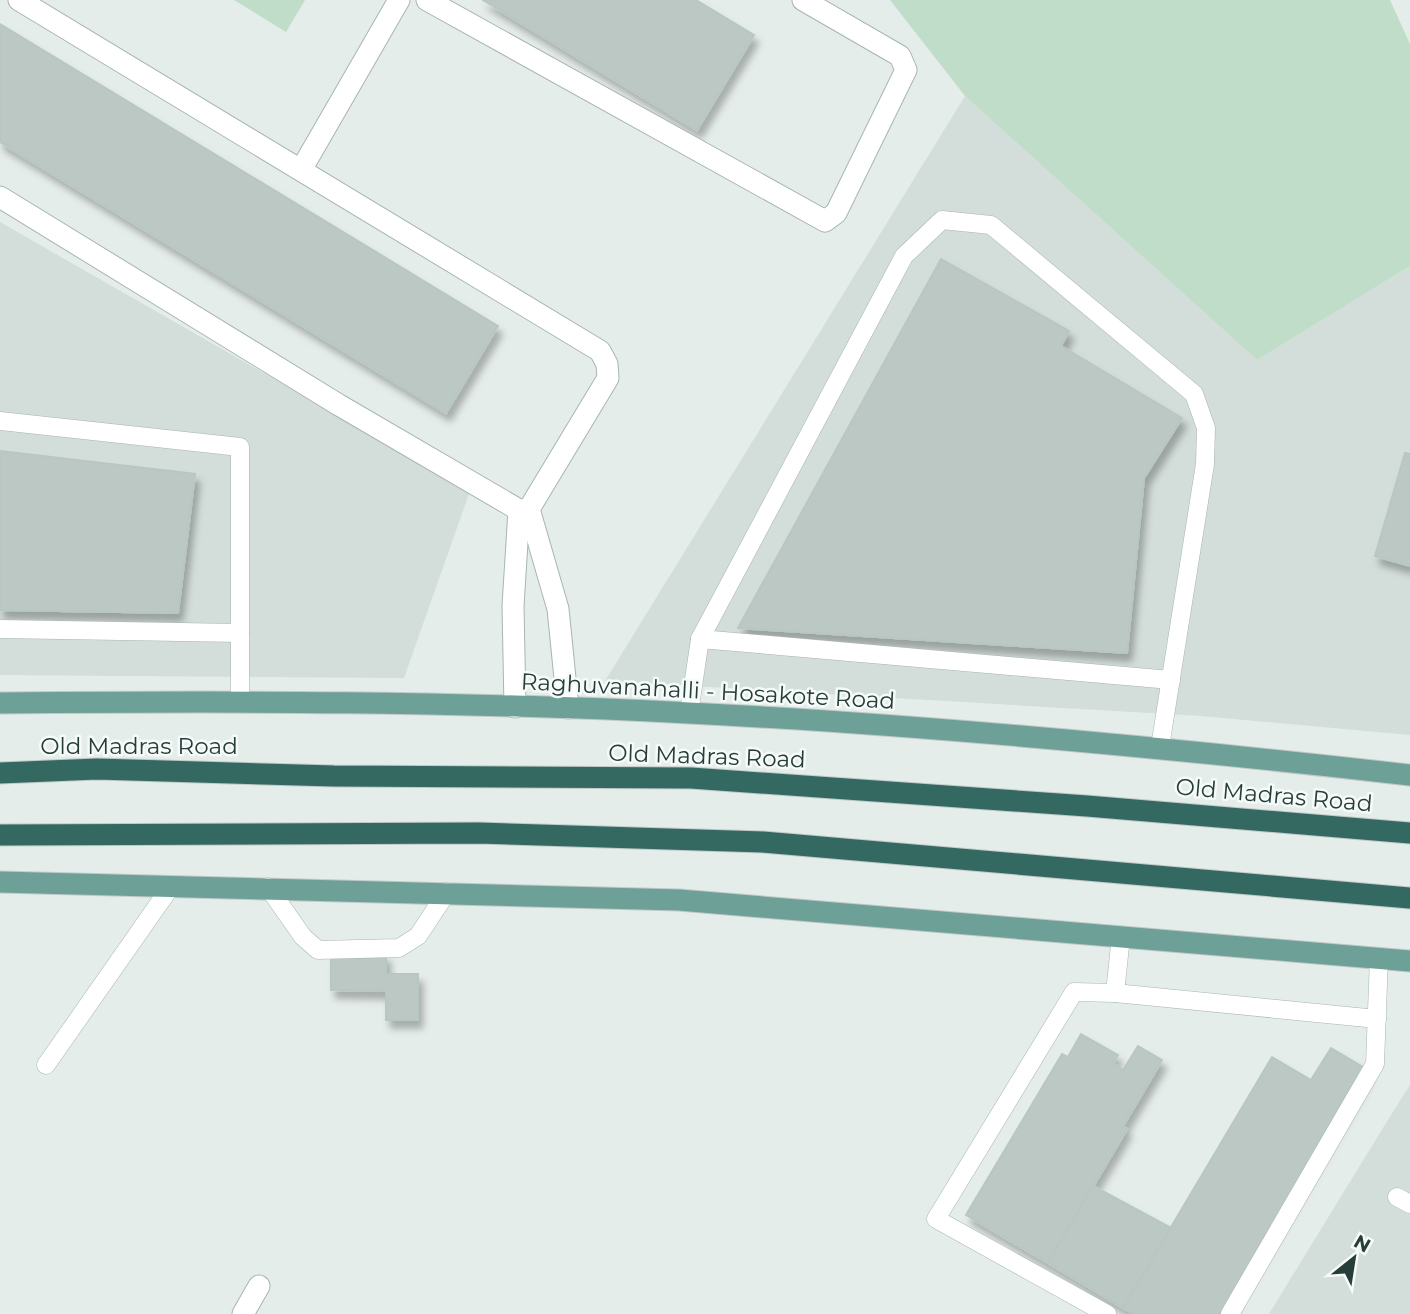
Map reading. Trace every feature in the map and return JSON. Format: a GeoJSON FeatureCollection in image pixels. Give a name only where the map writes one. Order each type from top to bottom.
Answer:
{"type":"FeatureCollection","features":[{"type":"Feature","properties":{"kind":"highway","name":"Old Madras Road"},"geometry":{"type":"LineString","coordinates":[[0,773],[97,769],[334,776],[691,778],[1087,806],[1410,833]]}},
{"type":"Feature","properties":{"kind":"highway"},"geometry":{"type":"LineString","coordinates":[[0,835],[479,833],[763,842],[1410,898]]}},
{"type":"Feature","properties":{"kind":"main road","name":"Raghuvanahalli - Hosakote Road"},"geometry":{"type":"LineString","coordinates":[[0,703],[240,701],[689,713],[1160,747],[1410,775]]}},
{"type":"Feature","properties":{"kind":"main road"},"geometry":{"type":"LineString","coordinates":[[0,882],[268,887],[679,900],[1410,961]]}},
{"type":"Feature","properties":{"kind":"street"},"geometry":{"type":"LineString","coordinates":[[19,0],[600,351],[607,364],[608,378],[524,510],[513,606],[515,707]]}},
{"type":"Feature","properties":{"kind":"street"},"geometry":{"type":"LineString","coordinates":[[301,170],[399,0]]}},
{"type":"Feature","properties":{"kind":"street"},"geometry":{"type":"LineString","coordinates":[[427,0],[825,221],[836,213],[906,70],[900,56],[803,0]]}},
{"type":"Feature","properties":{"kind":"street"},"geometry":{"type":"LineString","coordinates":[[0,197],[339,405],[524,510],[558,609],[568,708]]}},
{"type":"Feature","properties":{"kind":"street"},"geometry":{"type":"LineString","coordinates":[[243,1314],[259,1286]]}},
{"type":"Feature","properties":{"kind":"lane"},"geometry":{"type":"LineString","coordinates":[[689,713],[700,639],[904,256],[942,220],[991,225],[1194,394],[1206,428],[1205,464],[1160,747]]}},
{"type":"Feature","properties":{"kind":"lane"},"geometry":{"type":"LineString","coordinates":[[0,421],[240,447],[240,701]]}},
{"type":"Feature","properties":{"kind":"lane"},"geometry":{"type":"LineString","coordinates":[[0,629],[240,632]]}},
{"type":"Feature","properties":{"kind":"lane"},"geometry":{"type":"LineString","coordinates":[[700,639],[1171,680]]}},
{"type":"Feature","properties":{"kind":"lane"},"geometry":{"type":"LineString","coordinates":[[46,1065],[172,885]]}},
{"type":"Feature","properties":{"kind":"lane"},"geometry":{"type":"LineString","coordinates":[[268,887],[303,937],[318,950],[399,948],[418,936],[447,892]]}},
{"type":"Feature","properties":{"kind":"lane"},"geometry":{"type":"LineString","coordinates":[[1115,993],[1121,936]]}},
{"type":"Feature","properties":{"kind":"lane"},"geometry":{"type":"LineString","coordinates":[[1230,1314],[1375,1064],[1379,958]]}},
{"type":"Feature","properties":{"kind":"lane"},"geometry":{"type":"LineString","coordinates":[[1107,1314],[936,1219],[1074,992],[1115,993],[1377,1019]]}},
{"type":"Feature","properties":{"kind":"shaded area"},"geometry":{"type":"Polygon","coordinates":[[[965,96],[1257,360],[1410,266],[1410,735],[1201,716],[605,681],[965,96]]]}},
{"type":"Feature","properties":{"kind":"shaded area"},"geometry":{"type":"Polygon","coordinates":[[[0,222],[470,491],[404,678],[0,675],[0,222]]]}},
{"type":"Feature","properties":{"kind":"shaded area"},"geometry":{"type":"Polygon","coordinates":[[[1410,1085],[1410,1314],[1269,1314],[1394,1110],[1410,1085]]]}},
{"type":"Feature","properties":{"kind":"green space"},"geometry":{"type":"Polygon","coordinates":[[[234,0],[305,0],[286,32],[234,0]]]}},
{"type":"Feature","properties":{"kind":"green space"},"geometry":{"type":"Polygon","coordinates":[[[890,0],[1390,0],[1410,44],[1410,266],[1257,360],[965,96],[890,0]]]}},
{"type":"Feature","properties":{"kind":"building"},"geometry":{"type":"Polygon","coordinates":[[[483,0],[696,0],[754,35],[697,130],[483,0]]]}},
{"type":"Feature","properties":{"kind":"building"},"geometry":{"type":"Polygon","coordinates":[[[0,24],[498,326],[446,413],[0,142],[0,24]]]}},
{"type":"Feature","properties":{"kind":"building"},"geometry":{"type":"Polygon","coordinates":[[[941,259],[1069,331],[1061,346],[1182,418],[1144,478],[1127,653],[738,628],[941,259]]]}},
{"type":"Feature","properties":{"kind":"building"},"geometry":{"type":"Polygon","coordinates":[[[0,451],[195,474],[178,613],[0,610],[0,451]]]}},
{"type":"Feature","properties":{"kind":"building"},"geometry":{"type":"Polygon","coordinates":[[[1405,453],[1410,454],[1410,566],[1375,556],[1405,453]]]}},
{"type":"Feature","properties":{"kind":"building"},"geometry":{"type":"Polygon","coordinates":[[[331,954],[386,954],[386,974],[418,974],[418,1020],[386,1020],[386,991],[331,990],[331,954]]]}},
{"type":"Feature","properties":{"kind":"building"},"geometry":{"type":"Polygon","coordinates":[[[1081,1034],[1118,1055],[1113,1063],[1123,1070],[1138,1046],[1162,1060],[1123,1126],[1127,1129],[1048,1263],[966,1215],[1062,1054],[1068,1057],[1081,1034]]]}},
{"type":"Feature","properties":{"kind":"building"},"geometry":{"type":"Polygon","coordinates":[[[1331,1048],[1368,1070],[1223,1314],[1134,1314],[1123,1308],[1272,1057],[1311,1080],[1331,1048]]]}},
{"type":"Feature","properties":{"kind":"building"},"geometry":{"type":"Polygon","coordinates":[[[1093,1186],[1171,1228],[1123,1308],[1048,1263],[1093,1186]]]}}]}
